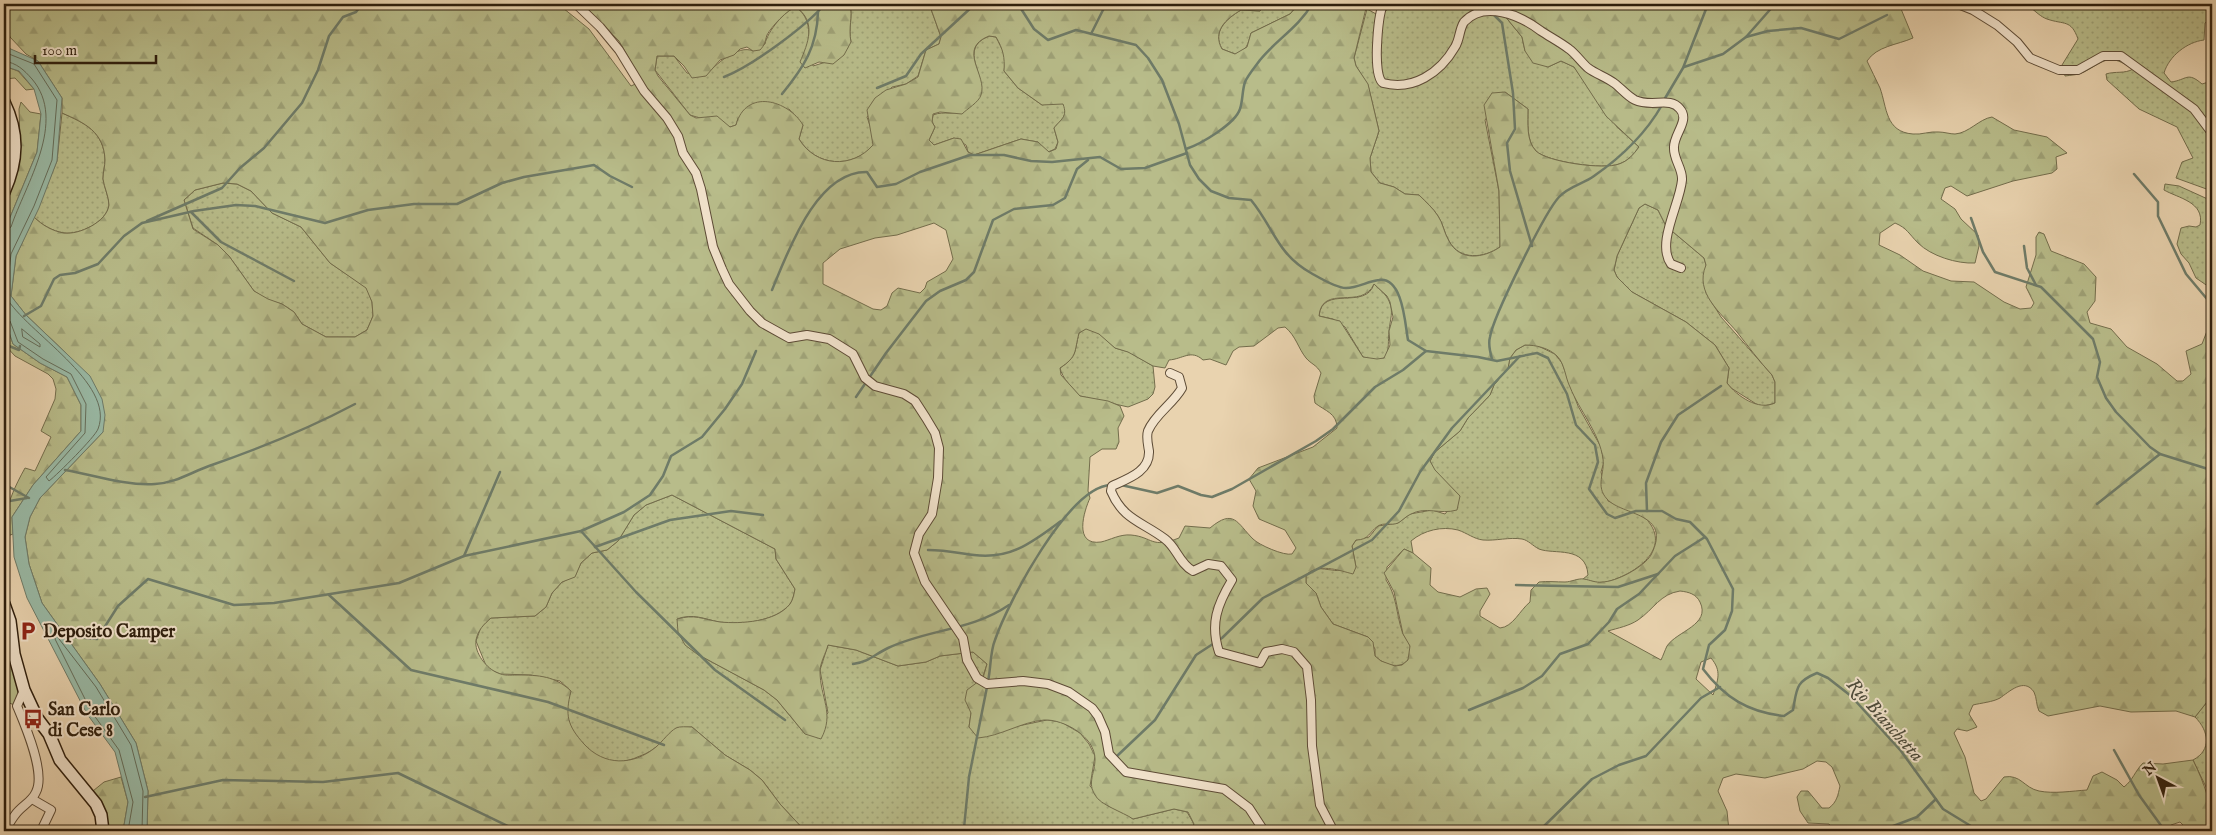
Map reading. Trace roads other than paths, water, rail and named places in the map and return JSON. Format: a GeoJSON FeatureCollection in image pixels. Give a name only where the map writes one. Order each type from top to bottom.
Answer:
{"type":"FeatureCollection","features":[{"type":"Feature","properties":{"kind":"street"},"geometry":{"type":"LineString","coordinates":[[576,4],[600,26],[619,50],[644,90],[667,118],[674,130],[683,152],[696,173],[713,247],[722,269],[729,284],[750,311],[762,323],[789,338],[807,335],[828,339],[853,354],[865,378],[875,386],[904,394],[916,401],[935,433],[939,448],[938,478],[932,514],[919,534],[914,554],[925,582],[963,638],[967,660],[977,678],[987,684],[1023,681],[1048,684],[1069,692],[1092,708],[1098,716],[1105,732],[1109,754],[1126,772],[1224,789],[1249,808],[1264,831]]}},
{"type":"Feature","properties":{"kind":"street"},"geometry":{"type":"LineString","coordinates":[[1383,4],[1377,47],[1377,75],[1383,83],[1412,84],[1423,80],[1452,52],[1468,18],[1479,10],[1488,8],[1506,12],[1529,22],[1570,50],[1588,68],[1616,85],[1630,97],[1648,104],[1670,102],[1677,105],[1682,112],[1684,120],[1675,140],[1674,152],[1682,178],[1667,237],[1666,253],[1671,264],[1681,268]]}},
{"type":"Feature","properties":{"kind":"street"},"geometry":{"type":"LineString","coordinates":[[1958,4],[1973,10],[1997,25],[2017,42],[2030,58],[2059,70],[2078,70],[2104,56],[2121,56],[2194,109],[2212,133]]}},
{"type":"Feature","properties":{"kind":"street"},"geometry":{"type":"LineString","coordinates":[[4,102],[13,128],[16,153],[10,179],[4,192]]}},
{"type":"Feature","properties":{"kind":"street"},"geometry":{"type":"LineString","coordinates":[[1170,373],[1179,377],[1182,388],[1175,400],[1157,416],[1147,433],[1149,454],[1140,472],[1112,486],[1111,491],[1124,512],[1134,521],[1166,539],[1184,565],[1192,571],[1208,564],[1221,566],[1232,580],[1218,603],[1214,635],[1220,652],[1260,663],[1266,652],[1282,649],[1294,652],[1307,667],[1311,700],[1312,746],[1320,805],[1332,831]]}},
{"type":"Feature","properties":{"kind":"street"},"geometry":{"type":"LineString","coordinates":[[4,604],[10,621],[14,654],[24,690],[37,718],[49,734],[60,760],[96,804],[101,815],[103,831]]}},
{"type":"Feature","properties":{"kind":"street"},"geometry":{"type":"LineString","coordinates":[[5,831],[16,814],[32,799],[38,790],[38,777],[29,737],[17,706],[24,690]]}},
{"type":"Feature","properties":{"kind":"street"},"geometry":{"type":"LineString","coordinates":[[32,799],[52,810],[41,831]]}},
{"type":"Feature","properties":{"kind":"water"},"geometry":{"type":"Polygon","coordinates":[[[4,46],[38,61],[62,98],[57,161],[39,208],[16,256],[11,296],[26,315],[90,376],[102,399],[105,415],[103,432],[40,498],[30,517],[25,537],[29,564],[42,603],[100,684],[136,743],[148,791],[147,831],[123,831],[128,802],[115,752],[87,714],[27,598],[14,557],[12,517],[33,485],[81,431],[81,405],[67,377],[40,363],[13,344],[4,317],[4,232],[37,152],[41,114],[34,89],[19,71],[4,66],[4,46]]]}},
{"type":"Feature","properties":{"kind":"waterway"},"geometry":{"type":"LineString","coordinates":[[147,221],[222,188],[240,168],[264,148],[302,103],[318,70],[329,36],[343,17],[356,12],[362,4]]}},
{"type":"Feature","properties":{"kind":"waterway"},"geometry":{"type":"LineString","coordinates":[[724,77],[736,72],[778,45],[805,24],[825,4]]}},
{"type":"Feature","properties":{"kind":"waterway"},"geometry":{"type":"LineString","coordinates":[[877,88],[906,76],[921,54],[975,4]]}},
{"type":"Feature","properties":{"kind":"waterway","name":"Rio Bianchetta"},"geometry":{"type":"LineString","coordinates":[[1018,4],[1034,29],[1048,40],[1076,30],[1136,45],[1148,58],[1162,80],[1179,124],[1190,165],[1199,179],[1211,191],[1229,198],[1251,200],[1291,258],[1323,280],[1346,288],[1379,280],[1387,281],[1398,293],[1404,313],[1408,340],[1426,351],[1497,361],[1537,353],[1548,358],[1567,394],[1576,425],[1595,445],[1598,462],[1589,489],[1607,514],[1615,518],[1636,511],[1662,511],[1676,519],[1690,522],[1707,539],[1733,589],[1732,611],[1725,630],[1709,645],[1703,669],[1711,679],[1738,702],[1759,711],[1784,716],[1793,710],[1798,687],[1801,683],[1817,673],[1828,678],[1851,696],[1901,751],[1943,809],[1979,831]]}},
{"type":"Feature","properties":{"kind":"waterway"},"geometry":{"type":"LineString","coordinates":[[1091,34],[1106,4]]}},
{"type":"Feature","properties":{"kind":"waterway"},"geometry":{"type":"LineString","coordinates":[[1186,149],[1217,133],[1232,121],[1240,109],[1243,89],[1250,74],[1266,53],[1301,20],[1312,4]]}},
{"type":"Feature","properties":{"kind":"waterway"},"geometry":{"type":"LineString","coordinates":[[1483,4],[1489,10]]}},
{"type":"Feature","properties":{"kind":"waterway"},"geometry":{"type":"LineString","coordinates":[[1664,100],[1683,68],[1708,4]]}},
{"type":"Feature","properties":{"kind":"waterway"},"geometry":{"type":"LineString","coordinates":[[1684,67],[1723,54],[1746,37],[1775,4]]}},
{"type":"Feature","properties":{"kind":"waterway"},"geometry":{"type":"LineString","coordinates":[[2099,4],[2111,8],[2125,4]]}},
{"type":"Feature","properties":{"kind":"waterway"},"geometry":{"type":"LineString","coordinates":[[782,94],[797,75],[808,56],[815,36],[818,12]]}},
{"type":"Feature","properties":{"kind":"waterway"},"geometry":{"type":"LineString","coordinates":[[1493,14],[1502,23],[1513,93],[1515,129],[1507,143],[1510,171],[1532,246]]}},
{"type":"Feature","properties":{"kind":"waterway"},"geometry":{"type":"LineString","coordinates":[[1746,37],[1768,31],[1801,28],[1839,39],[1887,15]]}},
{"type":"Feature","properties":{"kind":"waterway"},"geometry":{"type":"LineString","coordinates":[[1492,359],[1489,342],[1493,326],[1520,265],[1552,207],[1563,193],[1594,176],[1623,153],[1640,135],[1662,105]]}},
{"type":"Feature","properties":{"kind":"waterway"},"geometry":{"type":"LineString","coordinates":[[772,290],[786,255],[806,216],[833,185],[849,175],[867,172],[877,187],[896,184],[920,172],[970,155],[1004,155],[1031,161],[1052,162],[1100,157],[1121,169],[1145,168],[1187,153]]}},
{"type":"Feature","properties":{"kind":"waterway"},"geometry":{"type":"LineString","coordinates":[[856,397],[886,353],[926,301],[940,291],[966,280],[974,272],[993,220],[1014,209],[1053,205],[1065,198],[1077,169],[1088,160]]}},
{"type":"Feature","properties":{"kind":"waterway"},"geometry":{"type":"LineString","coordinates":[[142,223],[194,211],[236,205],[255,206],[325,223],[368,210],[414,204],[457,204],[502,183],[524,177],[594,165],[610,176],[632,187]]}},
{"type":"Feature","properties":{"kind":"waterway"},"geometry":{"type":"LineString","coordinates":[[2134,174],[2158,202],[2158,216],[2186,274],[2207,299],[2212,310]]}},
{"type":"Feature","properties":{"kind":"waterway"},"geometry":{"type":"LineString","coordinates":[[191,212],[221,242],[294,281]]}},
{"type":"Feature","properties":{"kind":"waterway"},"geometry":{"type":"LineString","coordinates":[[1971,218],[1983,252],[1995,272],[2041,287],[2093,339],[2100,362],[2097,377],[2106,398],[2116,412],[2150,447],[2160,454],[2208,469]]}},
{"type":"Feature","properties":{"kind":"waterway"},"geometry":{"type":"LineString","coordinates":[[24,316],[41,306],[54,279],[60,275],[75,273],[98,264],[124,236],[142,223]]}},
{"type":"Feature","properties":{"kind":"waterway"},"geometry":{"type":"LineString","coordinates":[[2024,246],[2027,268],[2036,285]]}},
{"type":"Feature","properties":{"kind":"waterway"},"geometry":{"type":"LineString","coordinates":[[4,344],[19,350],[20,346]]}},
{"type":"Feature","properties":{"kind":"waterway"},"geometry":{"type":"LineString","coordinates":[[63,636],[97,639],[118,606],[148,579],[234,605],[274,603],[399,583],[464,556],[581,531],[624,512],[650,495],[663,476],[671,456],[702,437],[725,409],[742,384],[756,351]]}},
{"type":"Feature","properties":{"kind":"waterway"},"geometry":{"type":"LineString","coordinates":[[1121,485],[1157,493],[1178,486],[1212,497],[1232,489],[1316,441],[1333,429],[1375,387],[1403,370],[1426,351]]}},
{"type":"Feature","properties":{"kind":"waterway"},"geometry":{"type":"LineString","coordinates":[[1117,756],[1155,720],[1196,655],[1222,638],[1263,598],[1372,540],[1399,511],[1420,472],[1452,428],[1520,356]]}},
{"type":"Feature","properties":{"kind":"waterway"},"geometry":{"type":"LineString","coordinates":[[1647,511],[1646,483],[1661,442],[1678,415],[1721,386]]}},
{"type":"Feature","properties":{"kind":"waterway"},"geometry":{"type":"LineString","coordinates":[[65,470],[133,483],[155,484],[169,482],[283,438],[355,404]]}},
{"type":"Feature","properties":{"kind":"waterway"},"geometry":{"type":"LineString","coordinates":[[2097,504],[2160,454]]}},
{"type":"Feature","properties":{"kind":"waterway"},"geometry":{"type":"LineString","coordinates":[[2212,458],[2208,469],[2212,504]]}},
{"type":"Feature","properties":{"kind":"waterway"},"geometry":{"type":"LineString","coordinates":[[464,556],[500,472]]}},
{"type":"Feature","properties":{"kind":"waterway"},"geometry":{"type":"LineString","coordinates":[[4,484],[29,498]]}},
{"type":"Feature","properties":{"kind":"waterway"},"geometry":{"type":"LineString","coordinates":[[988,681],[993,645],[1002,622],[1026,575],[1042,549],[1059,524],[1077,504],[1094,490],[1111,485]]}},
{"type":"Feature","properties":{"kind":"waterway"},"geometry":{"type":"LineString","coordinates":[[4,502],[27,498]]}},
{"type":"Feature","properties":{"kind":"waterway"},"geometry":{"type":"LineString","coordinates":[[595,547],[670,520],[731,511],[763,515]]}},
{"type":"Feature","properties":{"kind":"waterway"},"geometry":{"type":"LineString","coordinates":[[928,550],[987,556],[999,555],[1011,552],[1031,542],[1061,521]]}},
{"type":"Feature","properties":{"kind":"waterway"},"geometry":{"type":"LineString","coordinates":[[581,531],[636,592],[715,670],[785,720]]}},
{"type":"Feature","properties":{"kind":"waterway"},"geometry":{"type":"LineString","coordinates":[[1469,710],[1523,688],[1542,676],[1560,654],[1588,644],[1609,622],[1617,609],[1639,594],[1675,556],[1705,537]]}},
{"type":"Feature","properties":{"kind":"waterway"},"geometry":{"type":"LineString","coordinates":[[1516,585],[1618,587],[1658,574]]}},
{"type":"Feature","properties":{"kind":"waterway"},"geometry":{"type":"LineString","coordinates":[[329,595],[411,670],[548,702],[664,745]]}},
{"type":"Feature","properties":{"kind":"waterway"},"geometry":{"type":"LineString","coordinates":[[853,664],[868,660],[888,648],[903,642],[980,620],[995,614],[1009,605]]}},
{"type":"Feature","properties":{"kind":"waterway"},"geometry":{"type":"LineString","coordinates":[[964,828],[969,777],[987,687]]}},
{"type":"Feature","properties":{"kind":"waterway"},"geometry":{"type":"LineString","coordinates":[[1539,831],[1592,779],[1619,765],[1646,756],[1701,698],[1720,687]]}},
{"type":"Feature","properties":{"kind":"waterway"},"geometry":{"type":"LineString","coordinates":[[2114,750],[2139,795],[2165,831]]}},
{"type":"Feature","properties":{"kind":"waterway"},"geometry":{"type":"LineString","coordinates":[[145,797],[223,780],[323,782],[398,773],[518,831]]}},
{"type":"Feature","properties":{"kind":"waterway"},"geometry":{"type":"LineString","coordinates":[[1880,831],[1917,817],[1936,799]]}},
{"type":"Feature","properties":{"kind":"place","name":"Deposito Camper"},"geometry":{"type":"Point","coordinates":[28,631]}},
{"type":"Feature","properties":{"kind":"place","name":"San Carlo di Cese 8"},"geometry":{"type":"Point","coordinates":[33,719]}}]}
